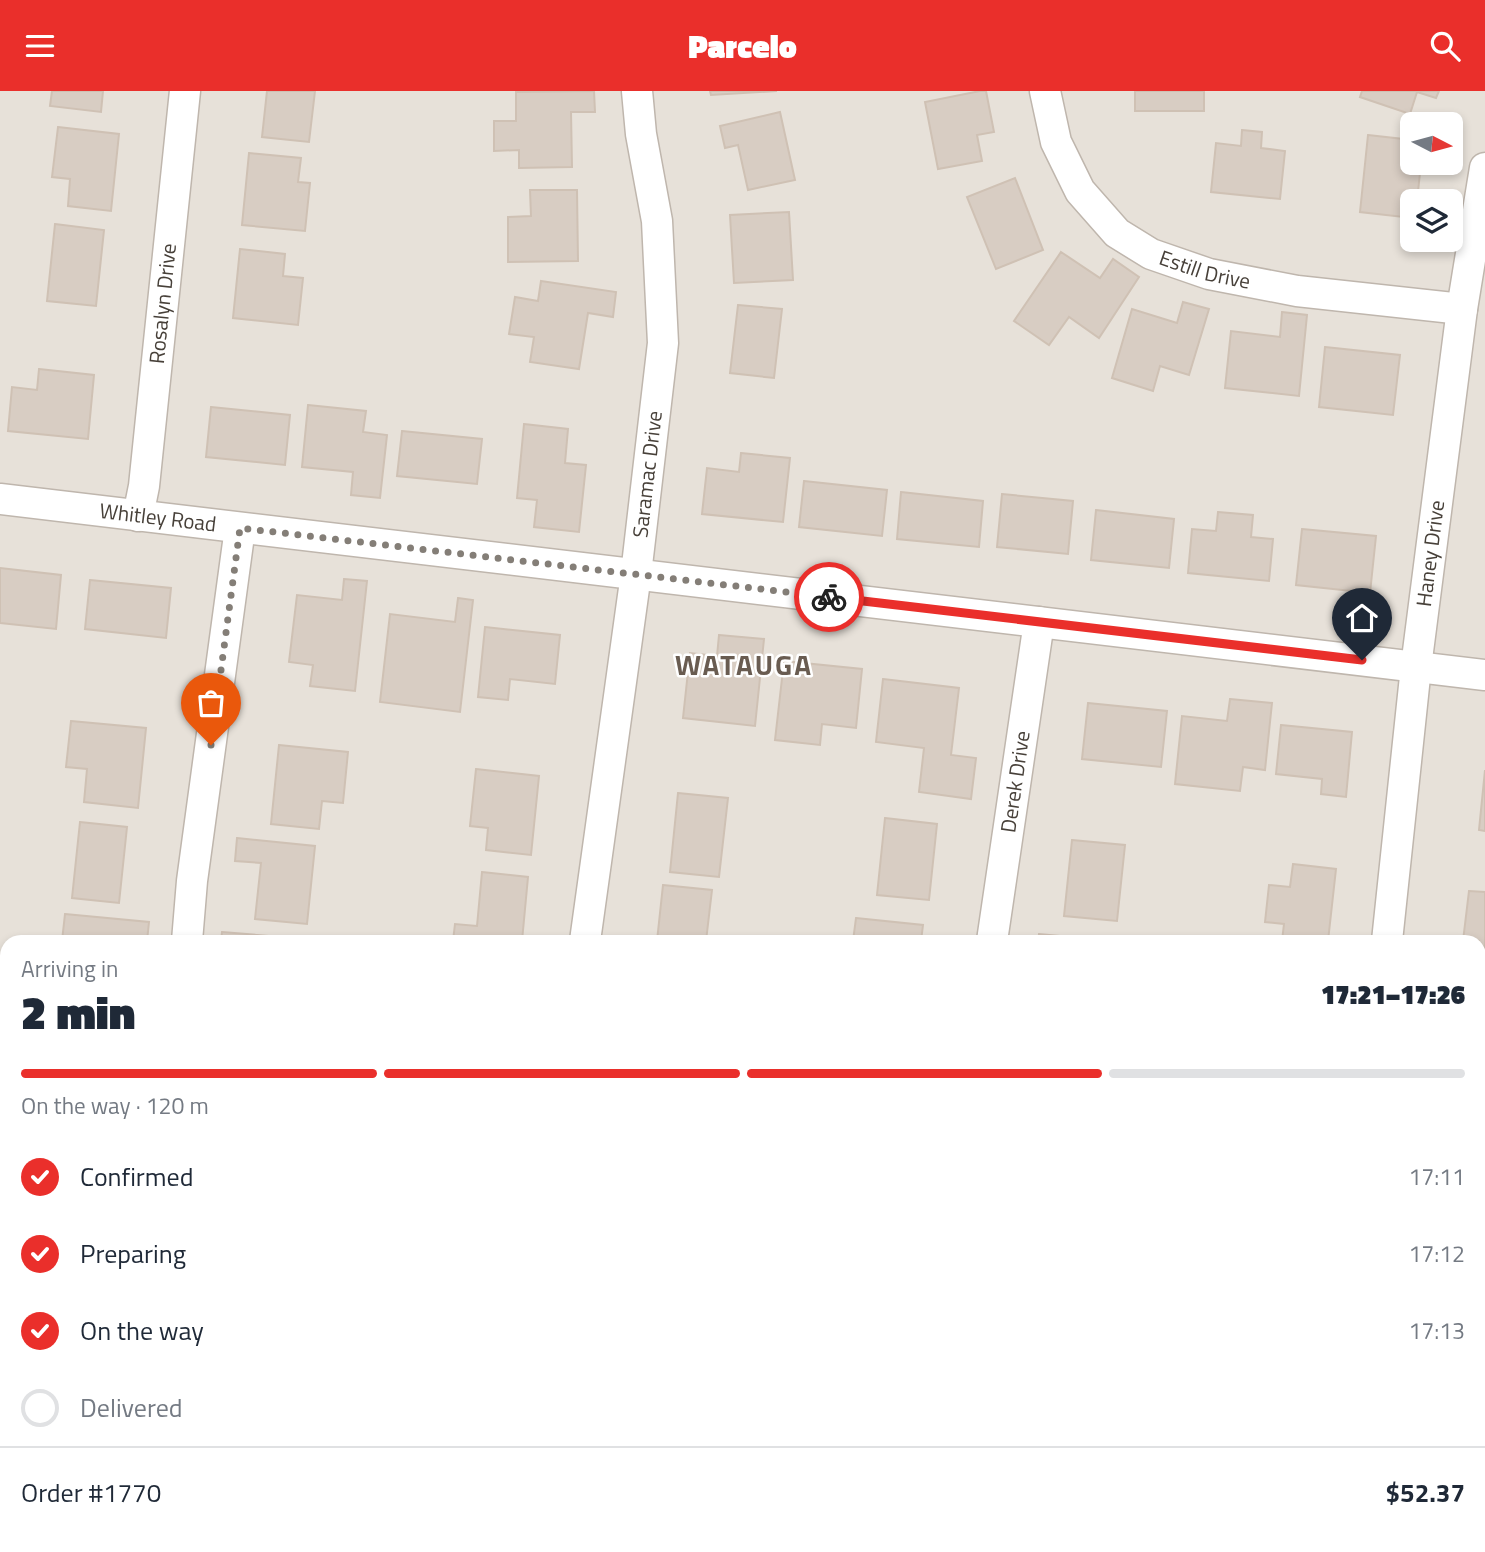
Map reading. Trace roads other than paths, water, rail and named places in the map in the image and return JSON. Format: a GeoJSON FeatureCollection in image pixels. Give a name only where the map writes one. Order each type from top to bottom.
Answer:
{"type":"FeatureCollection","features":[{"type":"Feature","properties":{"kind":"street","name":"Rosalyn Drive"},"geometry":{"type":"LineString","coordinates":[[138,516],[144,486],[185,91]]}},
{"type":"Feature","properties":{"kind":"street","name":"Saramac Drive"},"geometry":{"type":"LineString","coordinates":[[586,935],[636,574],[663,342],[657,221],[641,134],[637,91]]}},
{"type":"Feature","properties":{"kind":"street","name":"Estill Drive"},"geometry":{"type":"LineString","coordinates":[[1045,91],[1056,142],[1080,191],[1117,233],[1152,254],[1209,274],[1297,291],[1462,309]]}},
{"type":"Feature","properties":{"kind":"street","name":"Haney Drive"},"geometry":{"type":"LineString","coordinates":[[1388,935],[1416,667],[1462,309],[1485,168]]}},
{"type":"Feature","properties":{"kind":"street","name":"Whitley Road"},"geometry":{"type":"LineString","coordinates":[[0,499],[1485,675]]}},
{"type":"Feature","properties":{"kind":"street"},"geometry":{"type":"LineString","coordinates":[[188,935],[192,881],[240,528]]}},
{"type":"Feature","properties":{"kind":"street","name":"Derek Drive"},"geometry":{"type":"LineString","coordinates":[[993,935],[1039,622]]}},
{"type":"Feature","properties":{"kind":"district","name":"WATAUGA"},"geometry":{"type":"Point","coordinates":[744,665]}}]}
